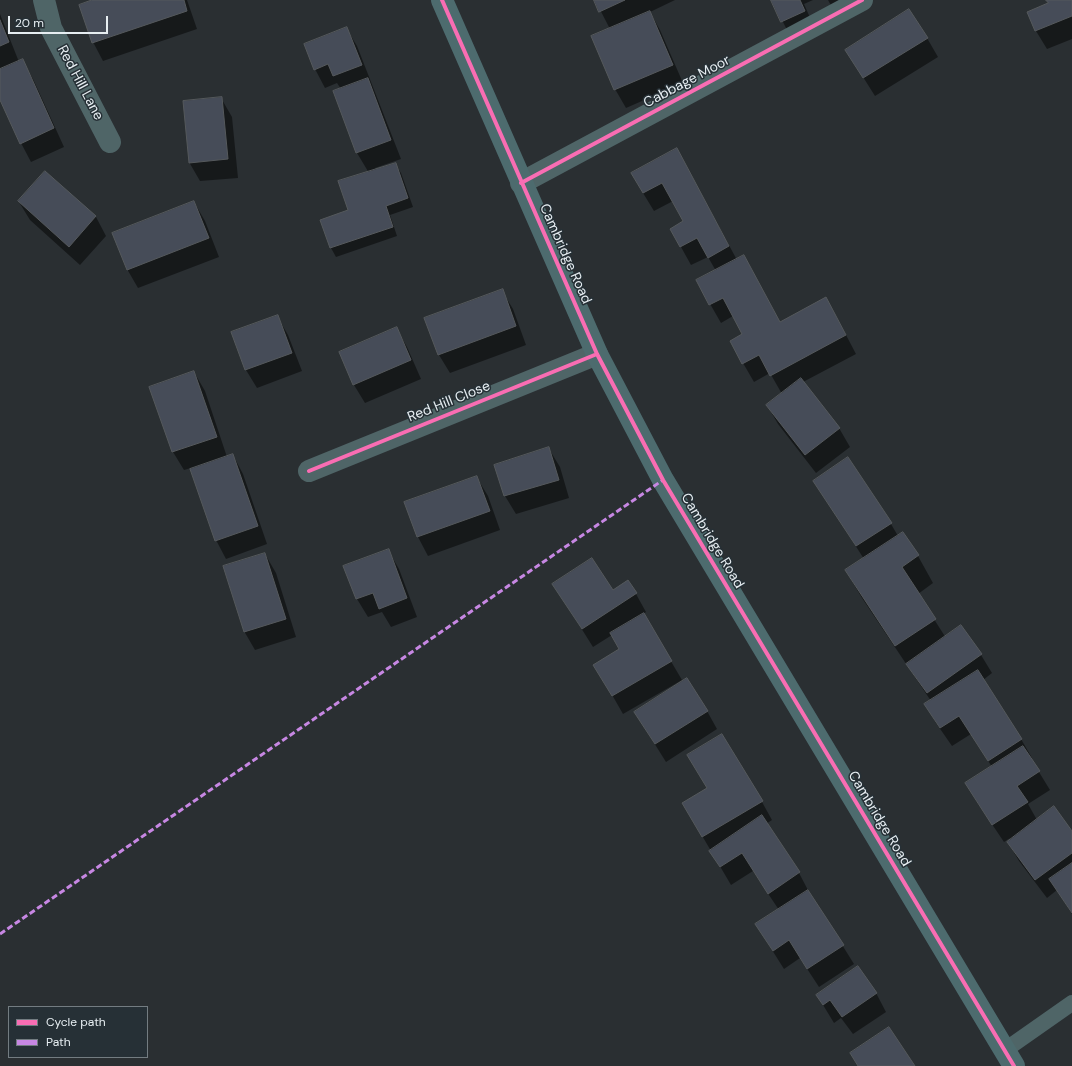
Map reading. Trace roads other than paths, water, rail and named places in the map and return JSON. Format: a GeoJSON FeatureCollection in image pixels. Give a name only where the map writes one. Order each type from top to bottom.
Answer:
{"type":"FeatureCollection","features":[{"type":"Feature","properties":{"kind":"main road","name":"Cambridge Road"},"geometry":{"type":"LineString","coordinates":[[442,0],[597,354],[663,480],[1010,1058]]}},
{"type":"Feature","properties":{"kind":"street","name":"Red Hill Lane"},"geometry":{"type":"LineString","coordinates":[[44,0],[51,28],[110,142]]}},
{"type":"Feature","properties":{"kind":"street","name":"Cabbage Moor"},"geometry":{"type":"LineString","coordinates":[[521,183],[862,0]]}},
{"type":"Feature","properties":{"kind":"street","name":"Red Hill Close"},"geometry":{"type":"LineString","coordinates":[[309,471],[597,354]]}},
{"type":"Feature","properties":{"kind":"lane"},"geometry":{"type":"LineString","coordinates":[[1010,1058],[1072,1003]]}}]}
